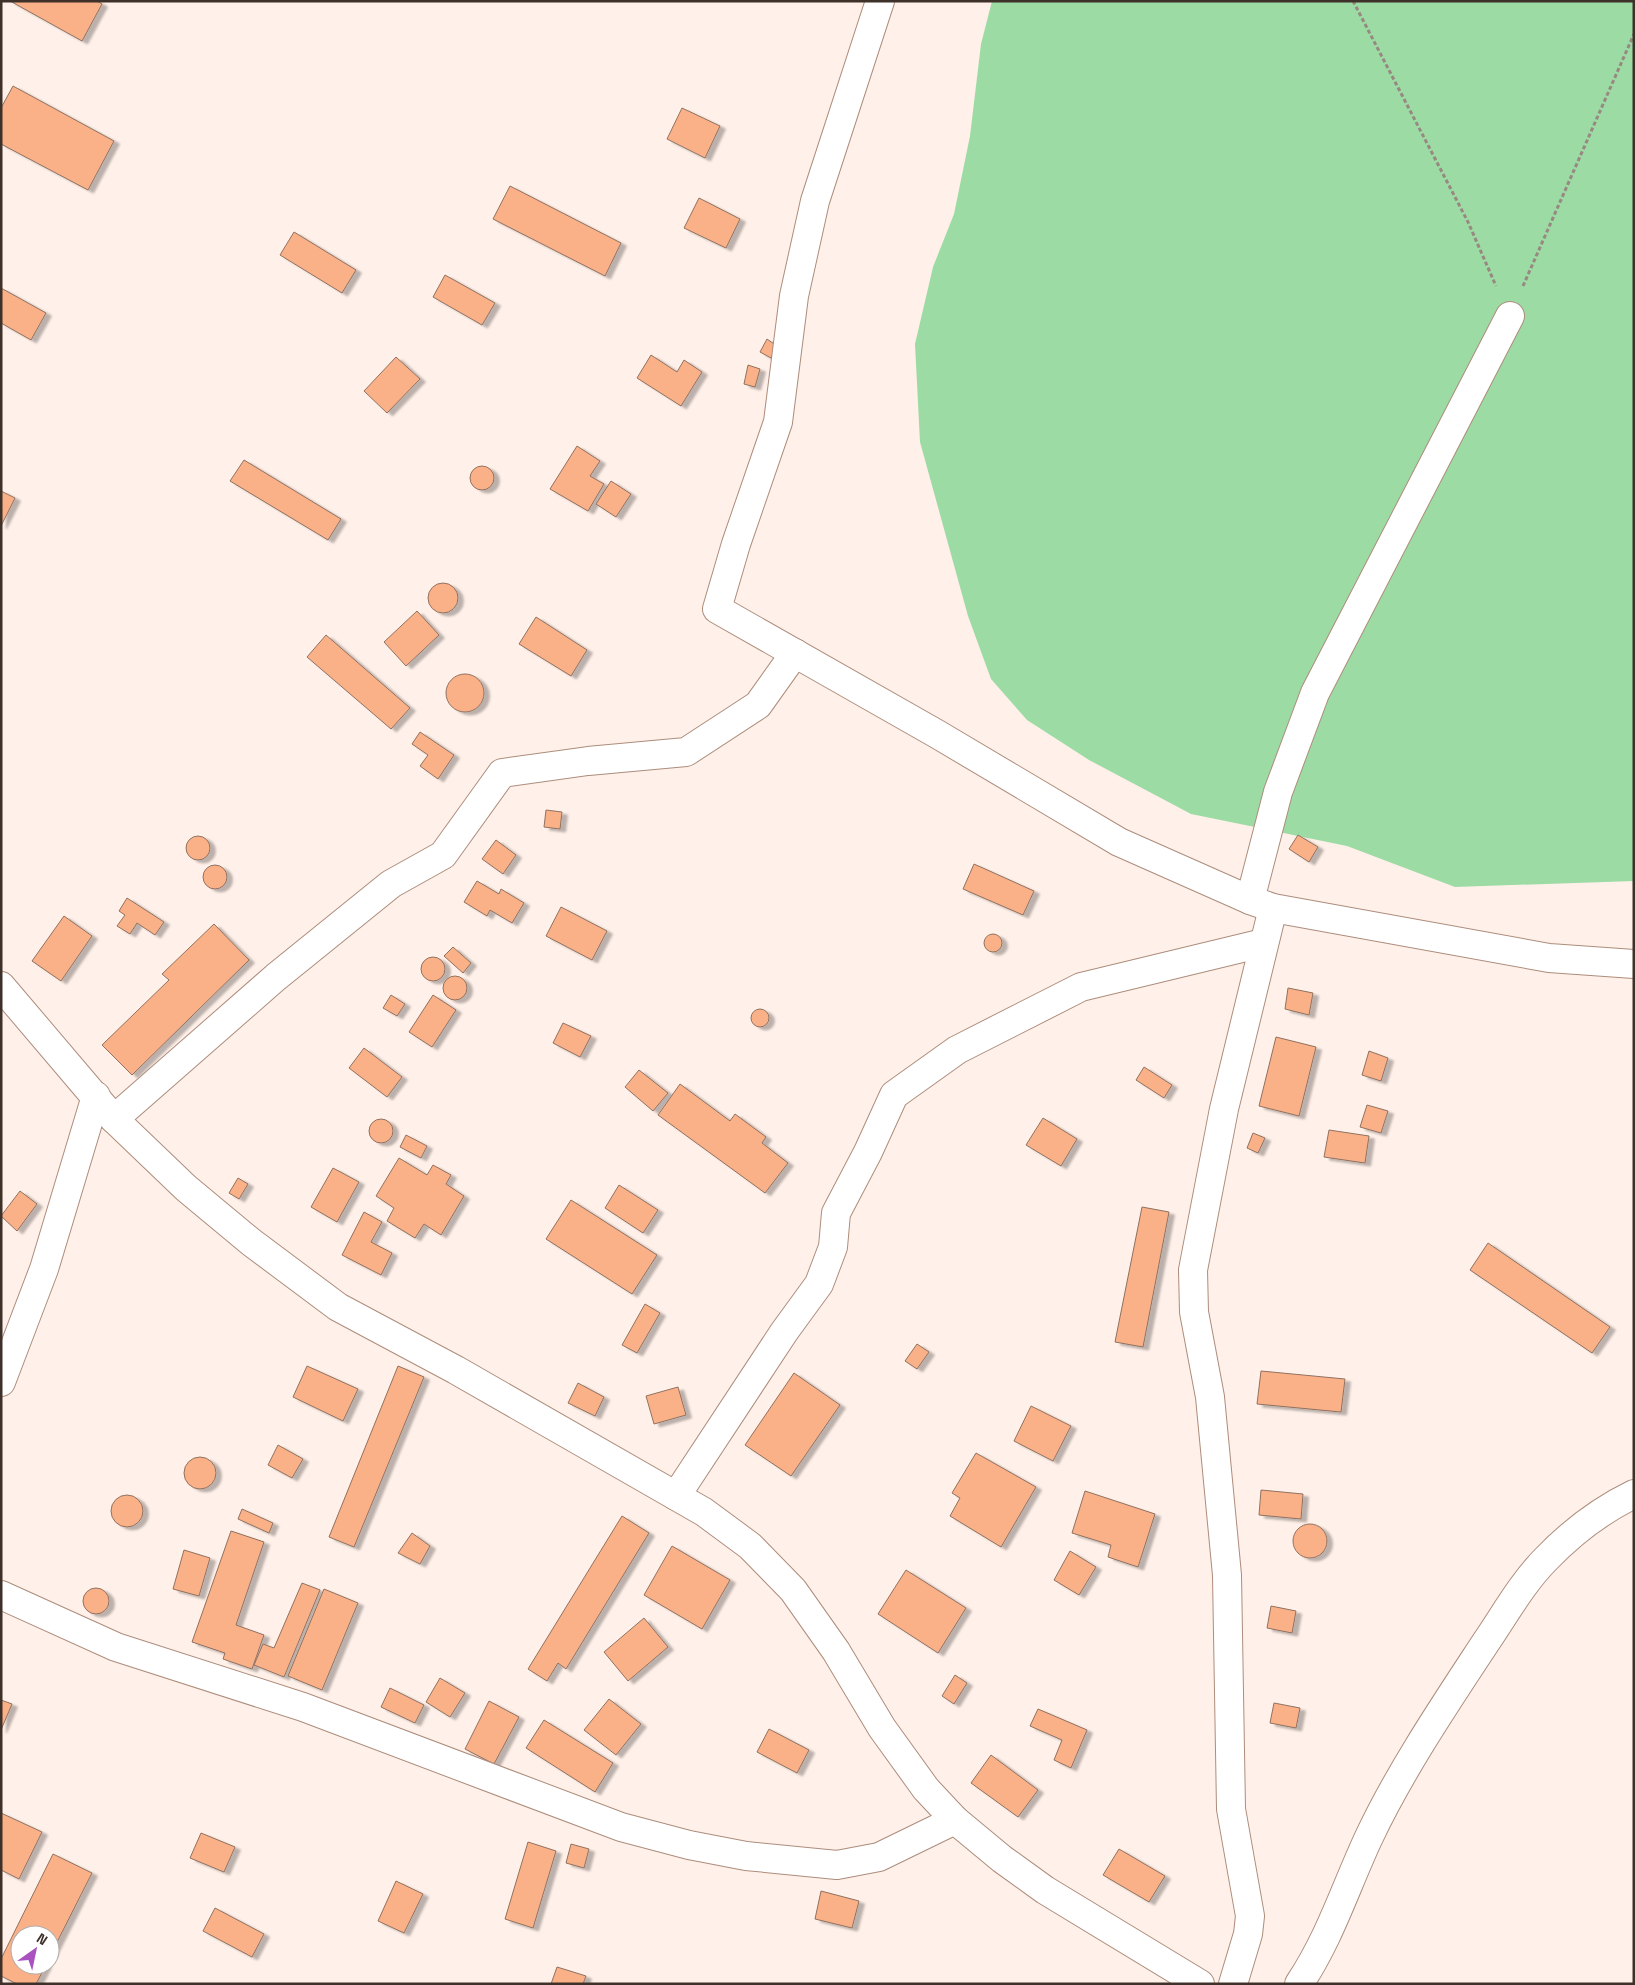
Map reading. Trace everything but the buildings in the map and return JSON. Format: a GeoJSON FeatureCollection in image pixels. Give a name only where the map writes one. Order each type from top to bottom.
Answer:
{"type":"FeatureCollection","features":[{"type":"Feature","properties":{"kind":"street"},"geometry":{"type":"LineString","coordinates":[[880,1],[815,201],[794,296],[778,422],[736,544],[717,609],[937,734],[1119,842],[1262,904],[1549,958],[1634,964]]}},
{"type":"Feature","properties":{"kind":"street"},"geometry":{"type":"LineString","coordinates":[[1233,1984],[1248,1934],[1250,1916],[1231,1809],[1227,1575],[1210,1397],[1194,1312],[1193,1270],[1224,1109],[1263,943],[1262,904],[1278,792],[1315,693],[1510,316]]}},
{"type":"Feature","properties":{"kind":"street"},"geometry":{"type":"LineString","coordinates":[[114,1119],[276,977],[383,890],[443,855],[502,774],[588,761],[686,752],[758,705],[795,653]]}},
{"type":"Feature","properties":{"kind":"street"},"geometry":{"type":"LineString","coordinates":[[676,1496],[784,1332],[819,1284],[833,1247],[836,1214],[864,1160],[894,1095],[957,1050],[1081,987],[1263,943]]}},
{"type":"Feature","properties":{"kind":"street"},"geometry":{"type":"LineString","coordinates":[[1,986],[114,1119],[193,1194],[251,1242],[338,1307],[456,1370],[676,1496],[733,1532],[793,1590],[836,1651],[882,1728],[926,1789],[955,1820],[1002,1859],[1045,1890],[1200,1984]]}},
{"type":"Feature","properties":{"kind":"street"},"geometry":{"type":"LineString","coordinates":[[1,1382],[44,1270],[96,1096]]}},
{"type":"Feature","properties":{"kind":"street"},"geometry":{"type":"LineString","coordinates":[[1299,1984],[1325,1940],[1370,1836],[1392,1795],[1447,1701],[1511,1605],[1545,1560],[1608,1507],[1634,1494]]}},
{"type":"Feature","properties":{"kind":"street"},"geometry":{"type":"LineString","coordinates":[[1,1595],[116,1647],[302,1707],[621,1827],[689,1845],[746,1856],[837,1865],[860,1863],[879,1857],[955,1820]]}},
{"type":"Feature","properties":{"kind":"path"},"geometry":{"type":"LineString","coordinates":[[1353,1],[1468,222],[1510,316]]}},
{"type":"Feature","properties":{"kind":"path"},"geometry":{"type":"LineString","coordinates":[[1510,316],[1634,34]]}},
{"type":"Feature","properties":{"kind":"green space"},"geometry":{"type":"Polygon","coordinates":[[[992,1],[1634,1],[1634,881],[1455,887],[1347,846],[1191,814],[1089,760],[1027,720],[991,679],[968,616],[920,442],[915,344],[933,267],[954,214],[970,136],[981,44],[992,1]]]}}]}
